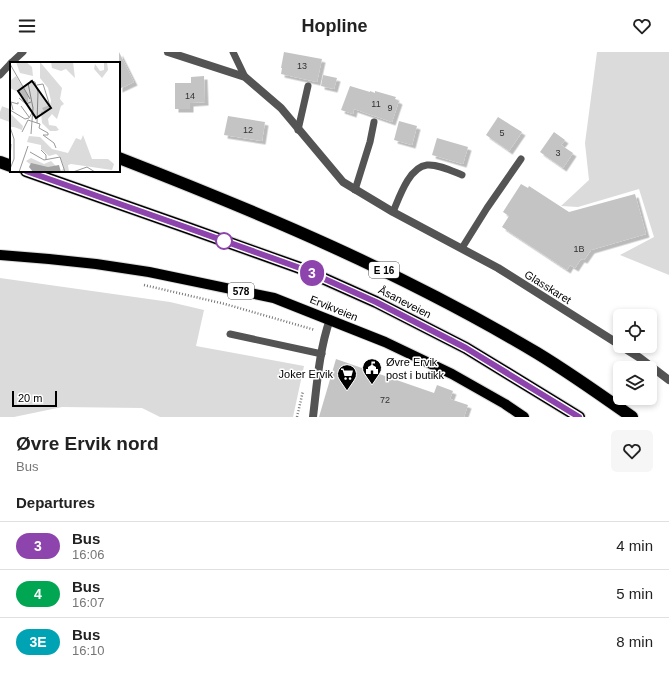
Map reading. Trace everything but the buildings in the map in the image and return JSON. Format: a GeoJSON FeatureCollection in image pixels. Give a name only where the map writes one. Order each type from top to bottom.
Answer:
{"type":"FeatureCollection","features":[{"type":"Feature","properties":{"kind":"highway","name":"Åsaneveien"},"geometry":{"type":"LineString","coordinates":[[120,158],[299,231],[391,274],[482,321],[538,354],[594,390],[632,417]]}},
{"type":"Feature","properties":{"kind":"highway"},"geometry":{"type":"LineString","coordinates":[[0,162],[10,166]]}},
{"type":"Feature","properties":{"kind":"highway","name":"Åsaneveien"},"geometry":{"type":"LineString","coordinates":[[29,172],[293,266],[376,302],[466,348],[579,417]]}},
{"type":"Feature","properties":{"kind":"main road","name":"Ervikveien"},"geometry":{"type":"LineString","coordinates":[[0,255],[49,258],[149,272],[274,298],[385,342],[452,374],[505,404],[524,417]]}},
{"type":"Feature","properties":{"kind":"street","name":"Glasskaret"},"geometry":{"type":"LineString","coordinates":[[168,52],[245,77],[281,108],[342,182],[393,212],[498,268],[613,342]]}},
{"type":"Feature","properties":{"kind":"street"},"geometry":{"type":"LineString","coordinates":[[313,417],[318,370],[330,319]]}},
{"type":"Feature","properties":{"kind":"street","name":"Glasskaret"},"geometry":{"type":"LineString","coordinates":[[632,353],[669,380]]}},
{"type":"Feature","properties":{"kind":"lane"},"geometry":{"type":"LineString","coordinates":[[12,62],[22,52]]}},
{"type":"Feature","properties":{"kind":"lane","name":"Glasskaret"},"geometry":{"type":"LineString","coordinates":[[233,52],[245,77]]}},
{"type":"Feature","properties":{"kind":"lane"},"geometry":{"type":"LineString","coordinates":[[0,75],[10,64]]}},
{"type":"Feature","properties":{"kind":"lane"},"geometry":{"type":"LineString","coordinates":[[298,130],[308,86]]}},
{"type":"Feature","properties":{"kind":"lane"},"geometry":{"type":"LineString","coordinates":[[355,190],[370,142],[374,122]]}},
{"type":"Feature","properties":{"kind":"lane"},"geometry":{"type":"LineString","coordinates":[[462,248],[521,159]]}},
{"type":"Feature","properties":{"kind":"lane"},"geometry":{"type":"LineString","coordinates":[[393,212],[405,185],[422,166],[428,165],[441,167],[462,175]]}},
{"type":"Feature","properties":{"kind":"lane"},"geometry":{"type":"LineString","coordinates":[[230,334],[322,354]]}},
{"type":"Feature","properties":{"kind":"path"},"geometry":{"type":"LineString","coordinates":[[140,284],[213,301],[326,332]]}},
{"type":"Feature","properties":{"kind":"shaded area"},"geometry":{"type":"Polygon","coordinates":[[[597,52],[669,52],[669,275],[620,255],[654,237],[639,189],[578,207],[561,206],[589,180],[585,143],[597,52]]]}},
{"type":"Feature","properties":{"kind":"shaded area"},"geometry":{"type":"Polygon","coordinates":[[[0,278],[170,302],[204,310],[196,346],[304,366],[293,417],[160,417],[142,408],[62,407],[14,417],[0,417],[0,278]]]}},
{"type":"Feature","properties":{"kind":"tunnel"},"geometry":{"type":"LineString","coordinates":[[0,112],[10,116]]}},
{"type":"Feature","properties":{"kind":"bus line","name":"3"},"geometry":{"type":"LineString","coordinates":[[29,172],[300,268],[376,302],[466,348],[579,417]]}},
{"type":"Feature","properties":{"kind":"place","name":"Øvre Ervik post i butikk"},"geometry":{"type":"Point","coordinates":[372,385]}},
{"type":"Feature","properties":{"kind":"place","name":"Joker Ervik"},"geometry":{"type":"Point","coordinates":[347,391]}}]}
